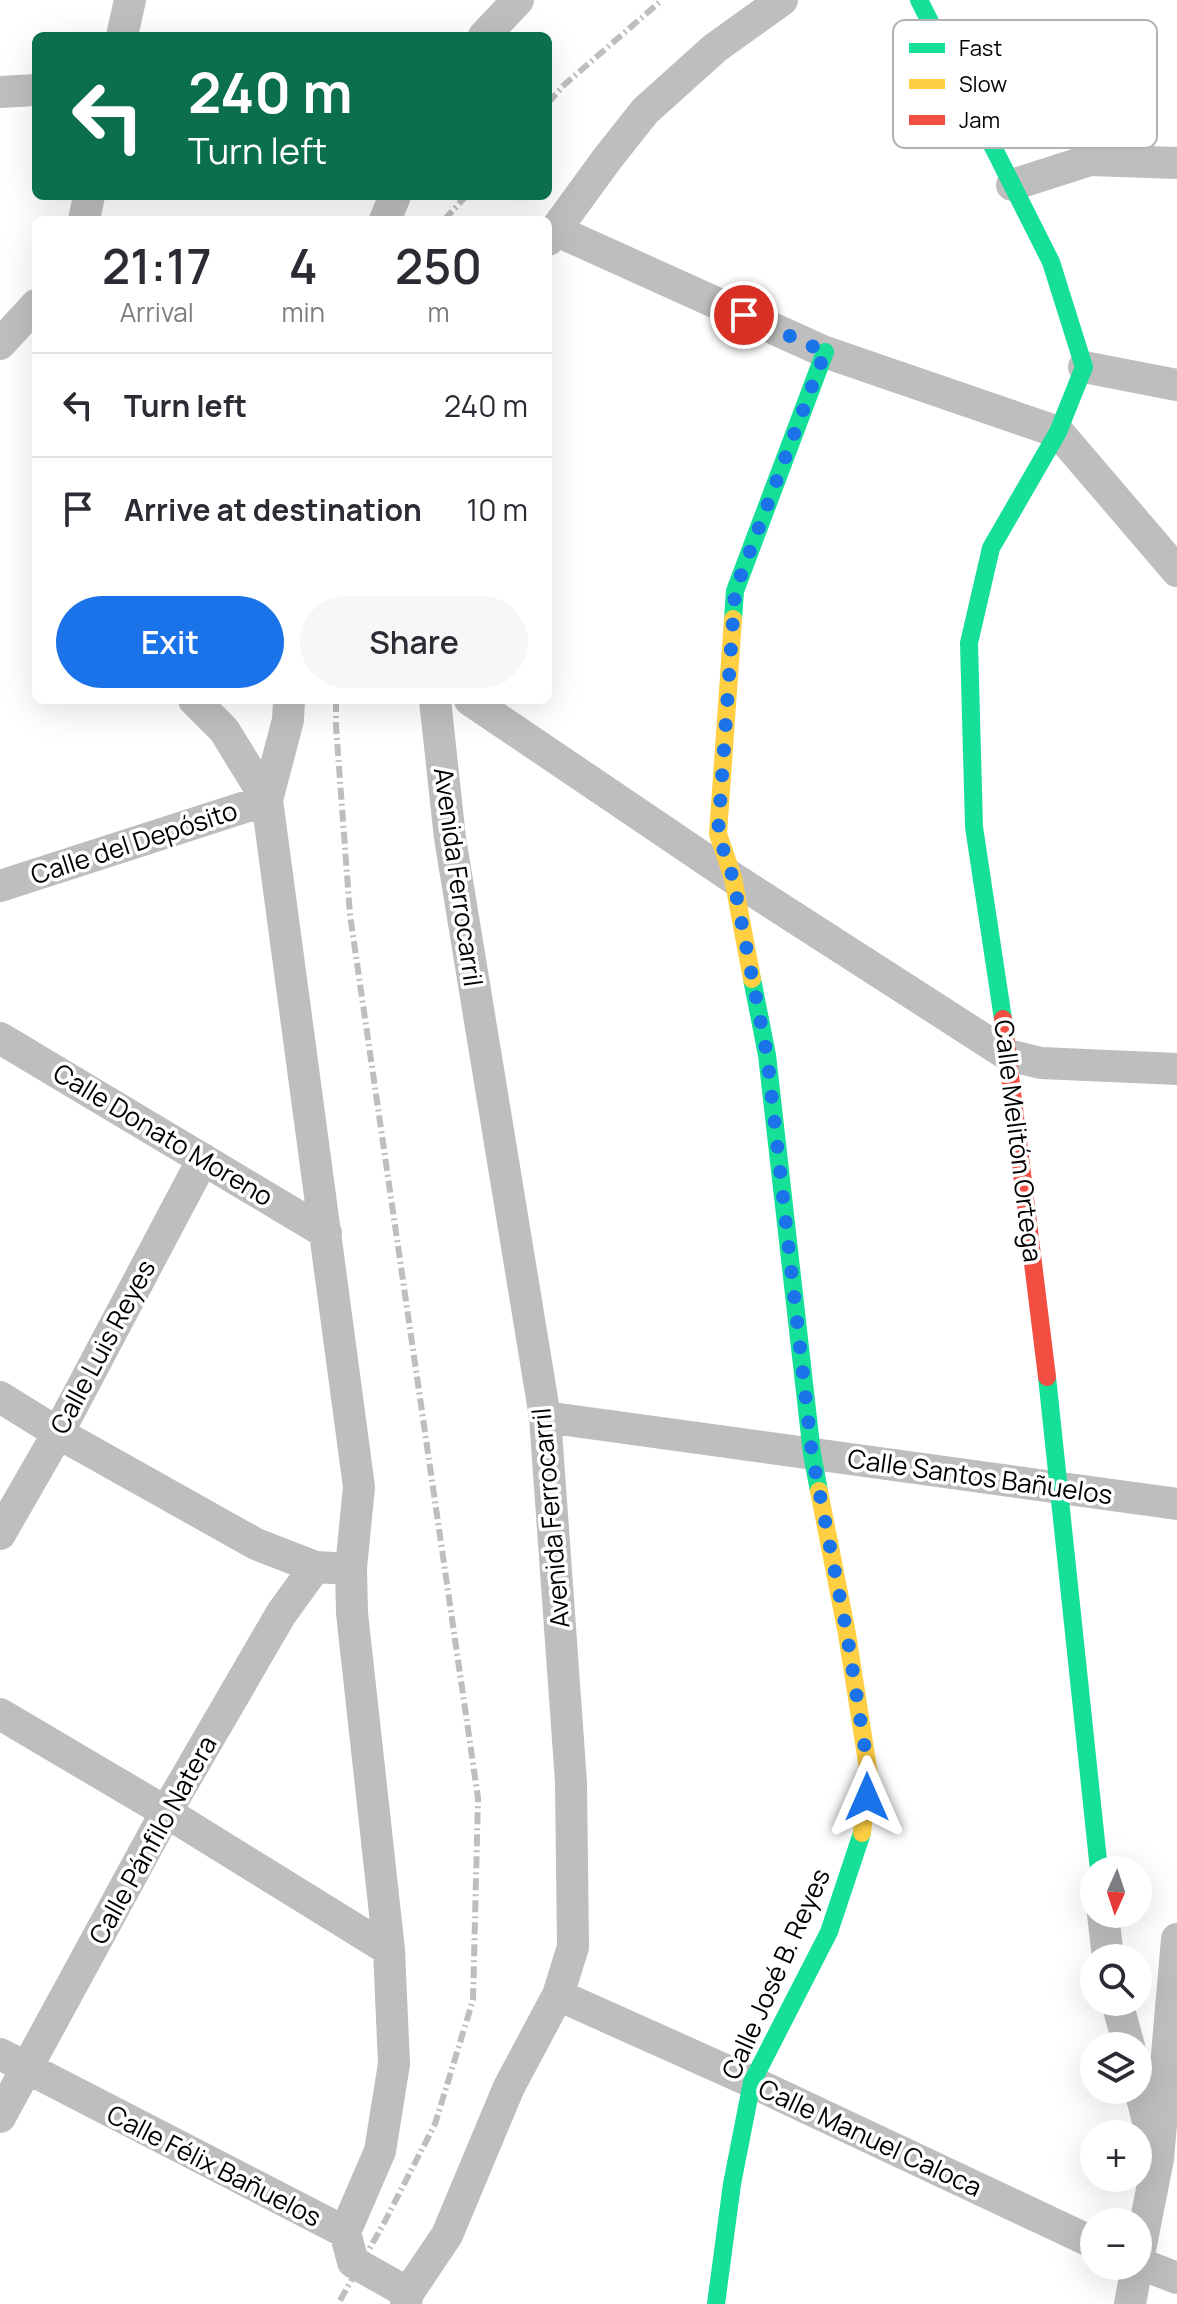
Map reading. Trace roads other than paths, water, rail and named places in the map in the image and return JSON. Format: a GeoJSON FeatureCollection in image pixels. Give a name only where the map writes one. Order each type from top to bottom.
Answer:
{"type":"FeatureCollection","features":[{"type":"Feature","properties":{"kind":"street"},"geometry":{"type":"LineString","coordinates":[[123,32],[130,0]]}},
{"type":"Feature","properties":{"kind":"street"},"geometry":{"type":"LineString","coordinates":[[488,32],[518,0]]}},
{"type":"Feature","properties":{"kind":"street"},"geometry":{"type":"LineString","coordinates":[[552,234],[645,111],[715,48],[782,0]]}},
{"type":"Feature","properties":{"kind":"street"},"geometry":{"type":"LineString","coordinates":[[919,0],[929,20]]}},
{"type":"Feature","properties":{"kind":"street"},"geometry":{"type":"LineString","coordinates":[[0,92],[32,90]]}},
{"type":"Feature","properties":{"kind":"street"},"geometry":{"type":"LineString","coordinates":[[993,148],[1051,262],[1084,367],[1177,385]]}},
{"type":"Feature","properties":{"kind":"street"},"geometry":{"type":"LineString","coordinates":[[1012,185],[1090,160],[1177,163]]}},
{"type":"Feature","properties":{"kind":"street"},"geometry":{"type":"LineString","coordinates":[[552,235],[825,352],[1058,432],[1177,571]]}},
{"type":"Feature","properties":{"kind":"street"},"geometry":{"type":"LineString","coordinates":[[0,344],[32,309]]}},
{"type":"Feature","properties":{"kind":"street","name":"Calle José B. Reyes"},"geometry":{"type":"LineString","coordinates":[[716,2304],[732,2184],[752,2082],[829,1932],[861,1841],[869,1775],[847,1634],[812,1454],[767,1055],[733,878],[718,834],[735,591],[825,352]]}},
{"type":"Feature","properties":{"kind":"street","name":"Calle Melitón Ortega"},"geometry":{"type":"LineString","coordinates":[[1084,367],[1058,432],[991,548],[969,643],[974,827],[1008,1055],[1060,1489],[1098,1856]]}},
{"type":"Feature","properties":{"kind":"street"},"geometry":{"type":"LineString","coordinates":[[198,704],[224,730],[267,800]]}},
{"type":"Feature","properties":{"kind":"street"},"geometry":{"type":"LineString","coordinates":[[289,704],[288,720],[267,800],[359,1487],[351,1568],[352,1613],[389,1950],[394,2064],[380,2151],[345,2232]]}},
{"type":"Feature","properties":{"kind":"street","name":"Avenida Ferrocarril"},"geometry":{"type":"LineString","coordinates":[[407,2298],[447,2235],[509,2087],[558,1995],[573,1947],[571,1782],[545,1417],[450,838],[435,704]]}},
{"type":"Feature","properties":{"kind":"street"},"geometry":{"type":"LineString","coordinates":[[476,704],[733,878],[1008,1055],[1041,1063],[1177,1069]]}},
{"type":"Feature","properties":{"kind":"street","name":"Calle del Depósito"},"geometry":{"type":"LineString","coordinates":[[0,886],[267,800]]}},
{"type":"Feature","properties":{"kind":"street","name":"Calle Donato Moreno"},"geometry":{"type":"LineString","coordinates":[[0,1038],[326,1233]]}},
{"type":"Feature","properties":{"kind":"street","name":"Calle Luis Reyes"},"geometry":{"type":"LineString","coordinates":[[0,1534],[58,1433],[203,1159]]}},
{"type":"Feature","properties":{"kind":"street"},"geometry":{"type":"LineString","coordinates":[[0,1397],[256,1544],[315,1567],[351,1568]]}},
{"type":"Feature","properties":{"kind":"street","name":"Calle Santos Bañuelos"},"geometry":{"type":"LineString","coordinates":[[545,1417],[1177,1504]]}},
{"type":"Feature","properties":{"kind":"street","name":"Calle Pánfilo Natera"},"geometry":{"type":"LineString","coordinates":[[0,2117],[13,2062],[166,1812],[281,1614],[315,1567]]}},
{"type":"Feature","properties":{"kind":"street"},"geometry":{"type":"LineString","coordinates":[[0,1714],[389,1950]]}},
{"type":"Feature","properties":{"kind":"street"},"geometry":{"type":"LineString","coordinates":[[1149,2208],[1158,2159],[1177,1939]]}},
{"type":"Feature","properties":{"kind":"street","name":"Calle Manuel Caloca"},"geometry":{"type":"LineString","coordinates":[[558,1995],[752,2082],[1080,2236]]}},
{"type":"Feature","properties":{"kind":"street","name":"Calle Félix Bañuelos"},"geometry":{"type":"LineString","coordinates":[[13,2062],[345,2232],[353,2262],[407,2298]]}},
{"type":"Feature","properties":{"kind":"street"},"geometry":{"type":"LineString","coordinates":[[1144,2104],[1158,2159]]}},
{"type":"Feature","properties":{"kind":"street"},"geometry":{"type":"LineString","coordinates":[[1152,2268],[1177,2278]]}},
{"type":"Feature","properties":{"kind":"street"},"geometry":{"type":"LineString","coordinates":[[1130,2304],[1135,2280]]}},
{"type":"Feature","properties":{"kind":"railway"},"geometry":{"type":"LineString","coordinates":[[552,98],[662,0]]}},
{"type":"Feature","properties":{"kind":"railway"},"geometry":{"type":"LineString","coordinates":[[448,216],[462,200]]}},
{"type":"Feature","properties":{"kind":"railway"},"geometry":{"type":"LineString","coordinates":[[336,704],[350,915],[478,1798],[473,2000],[435,2124],[338,2304]]}}]}
